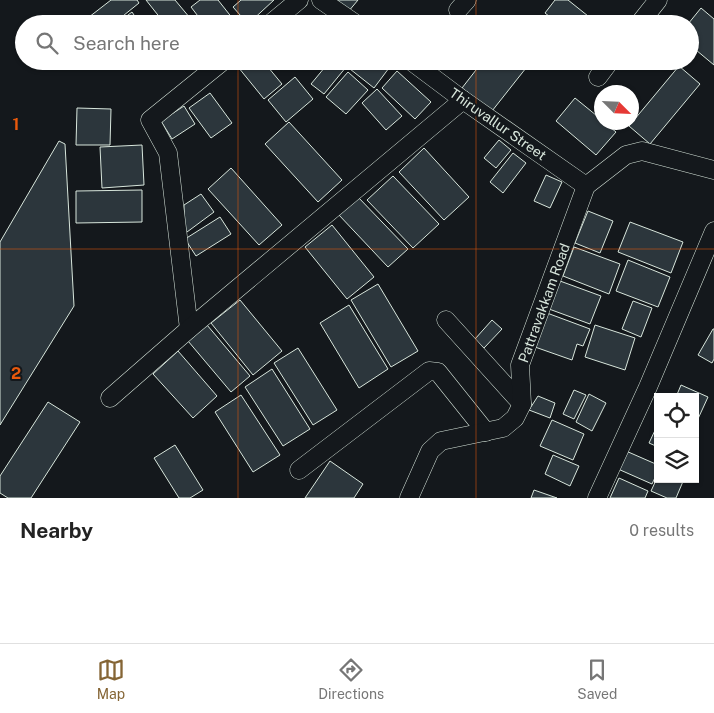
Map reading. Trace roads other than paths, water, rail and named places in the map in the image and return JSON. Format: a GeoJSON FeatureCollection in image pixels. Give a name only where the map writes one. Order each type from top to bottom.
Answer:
{"type":"FeatureCollection","features":[{"type":"Feature","properties":{"kind":"street"},"geometry":{"type":"LineString","coordinates":[[281,15],[299,0]]}},
{"type":"Feature","properties":{"kind":"street"},"geometry":{"type":"LineString","coordinates":[[321,0],[343,15]]}},
{"type":"Feature","properties":{"kind":"street"},"geometry":{"type":"LineString","coordinates":[[647,15],[658,0]]}},
{"type":"Feature","properties":{"kind":"street"},"geometry":{"type":"LineString","coordinates":[[188,329],[168,152],[150,120],[212,70]]}},
{"type":"Feature","properties":{"kind":"street","name":"Thiruvallur Street"},"geometry":{"type":"LineString","coordinates":[[423,70],[586,186]]}},
{"type":"Feature","properties":{"kind":"street"},"geometry":{"type":"LineString","coordinates":[[598,77],[603,70]]}},
{"type":"Feature","properties":{"kind":"street"},"geometry":{"type":"LineString","coordinates":[[110,398],[188,329],[463,100]]}},
{"type":"Feature","properties":{"kind":"street"},"geometry":{"type":"LineString","coordinates":[[586,186],[626,155],[642,151],[714,170]]}},
{"type":"Feature","properties":{"kind":"street","name":"Pattravakkam Road"},"geometry":{"type":"LineString","coordinates":[[522,404],[520,366],[586,186]]}},
{"type":"Feature","properties":{"kind":"street"},"geometry":{"type":"LineString","coordinates":[[597,498],[648,387],[714,231]]}},
{"type":"Feature","properties":{"kind":"street"},"geometry":{"type":"LineString","coordinates":[[409,498],[430,451],[441,441],[503,428],[515,418],[522,404],[446,320]]}},
{"type":"Feature","properties":{"kind":"street"},"geometry":{"type":"LineString","coordinates":[[299,470],[429,371],[438,372],[486,432]]}}]}
